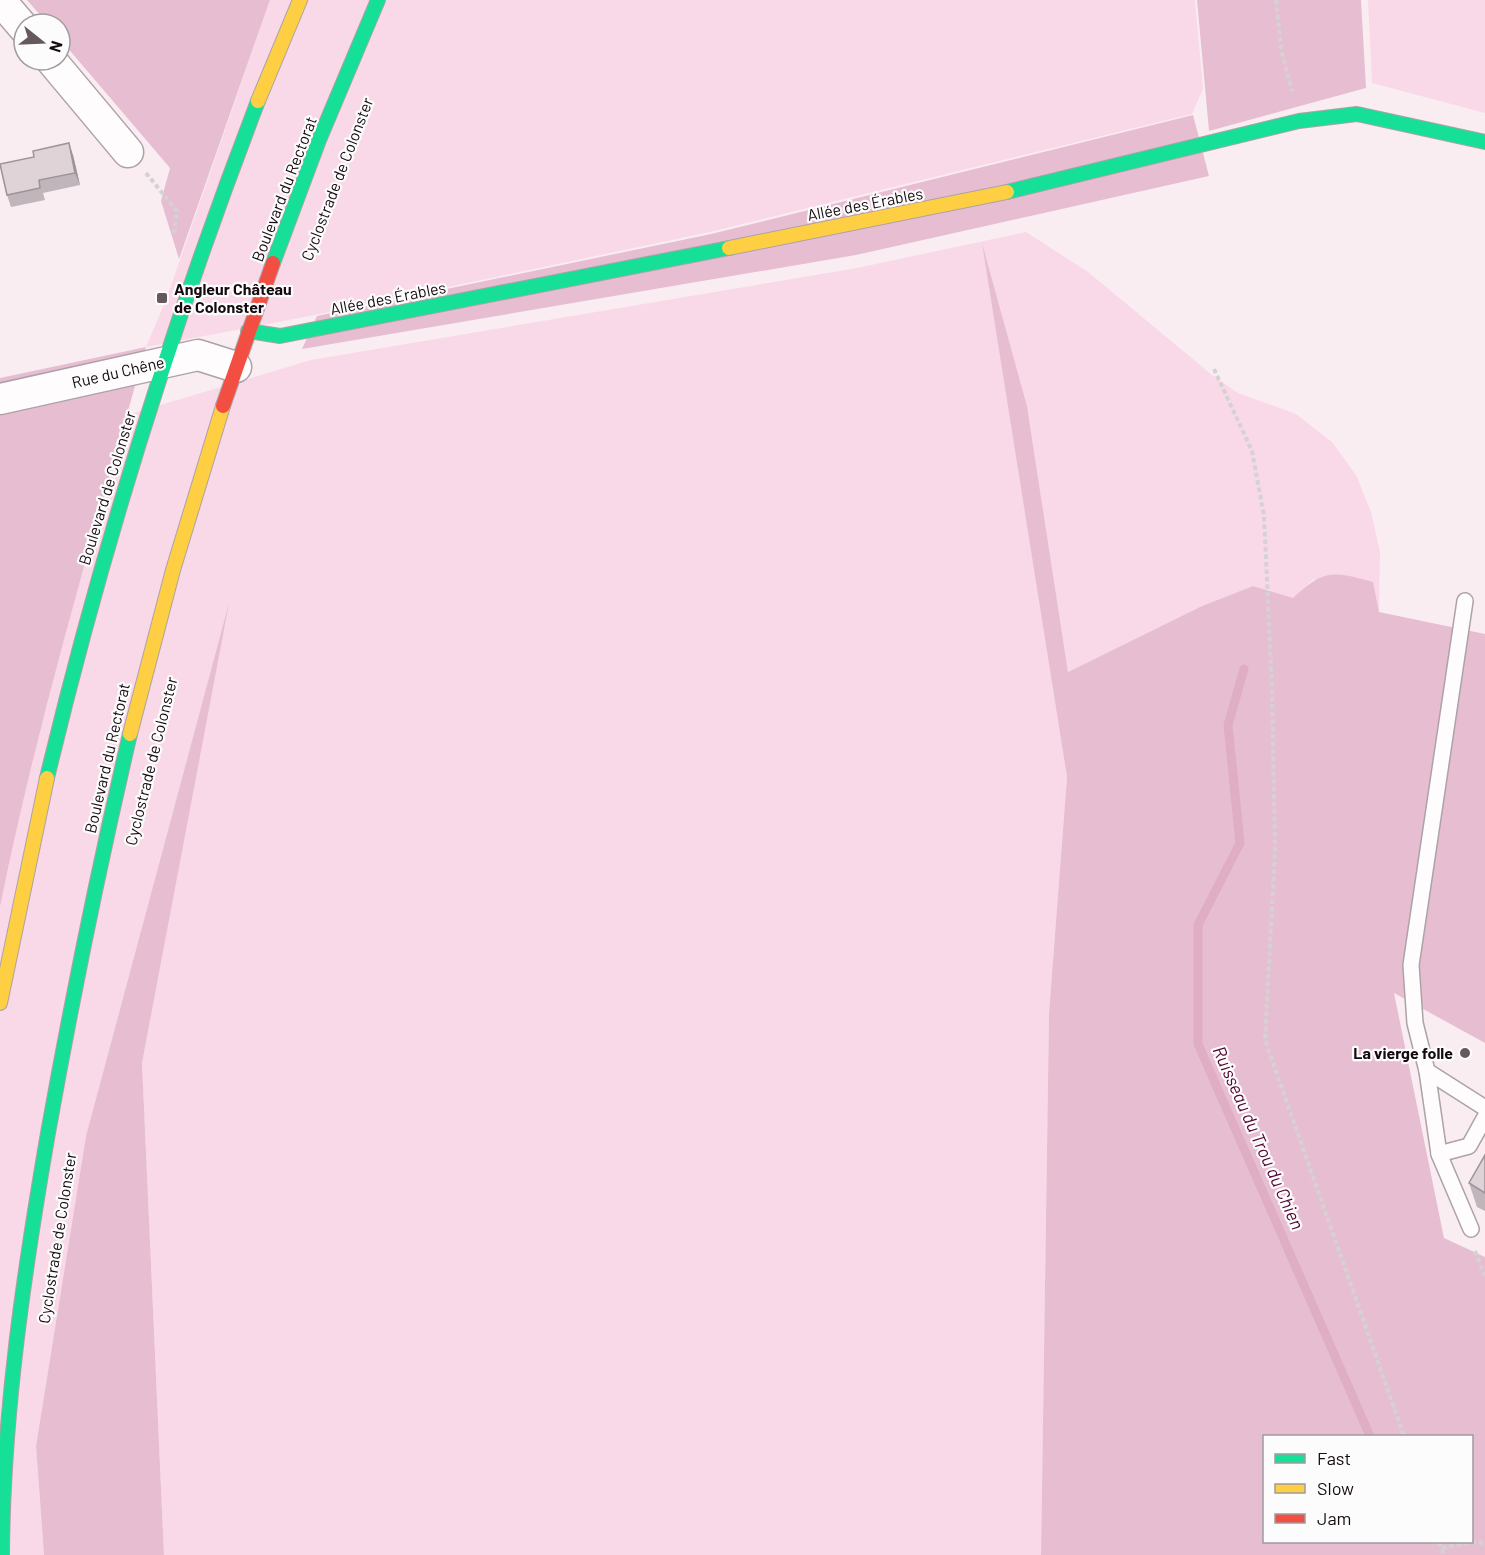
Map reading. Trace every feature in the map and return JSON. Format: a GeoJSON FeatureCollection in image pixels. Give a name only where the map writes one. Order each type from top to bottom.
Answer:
{"type":"FeatureCollection","features":[{"type":"Feature","properties":{"kind":"street"},"geometry":{"type":"LineString","coordinates":[[0,0],[12,14]]}},
{"type":"Feature","properties":{"kind":"street","name":"Boulevard de Colonster"},"geometry":{"type":"LineString","coordinates":[[0,1003],[31,846],[78,644],[118,505],[163,361],[257,104],[300,0]]}},
{"type":"Feature","properties":{"kind":"street","name":"Boulevard du Rectorat"},"geometry":{"type":"LineString","coordinates":[[2,1555],[2,1472],[14,1346],[51,1109],[114,794],[144,674],[193,500],[236,367],[322,134],[378,0]]}},
{"type":"Feature","properties":{"kind":"street"},"geometry":{"type":"LineString","coordinates":[[61,72],[128,152]]}},
{"type":"Feature","properties":{"kind":"street","name":"Allée des Érables"},"geometry":{"type":"LineString","coordinates":[[248,331],[280,336],[987,197],[1299,121],[1357,114],[1485,142]]}},
{"type":"Feature","properties":{"kind":"street","name":"Rue du Chêne"},"geometry":{"type":"LineString","coordinates":[[0,399],[198,355],[236,367]]}},
{"type":"Feature","properties":{"kind":"lane"},"geometry":{"type":"LineString","coordinates":[[1465,601],[1411,965],[1415,1023],[1427,1071],[1439,1154],[1471,1229]]}},
{"type":"Feature","properties":{"kind":"lane"},"geometry":{"type":"LineString","coordinates":[[1427,1071],[1485,1108]]}},
{"type":"Feature","properties":{"kind":"lane"},"geometry":{"type":"LineString","coordinates":[[1439,1154],[1469,1146],[1485,1117]]}},
{"type":"Feature","properties":{"kind":"path"},"geometry":{"type":"LineString","coordinates":[[1276,0],[1281,49],[1299,121]]}},
{"type":"Feature","properties":{"kind":"path"},"geometry":{"type":"LineString","coordinates":[[128,152],[177,211],[173,243]]}},
{"type":"Feature","properties":{"kind":"path"},"geometry":{"type":"LineString","coordinates":[[1214,369],[1252,451],[1264,516],[1272,689],[1275,851],[1265,1040],[1403,1435]]}},
{"type":"Feature","properties":{"kind":"path"},"geometry":{"type":"LineString","coordinates":[[1440,1543],[1444,1555]]}},
{"type":"Feature","properties":{"kind":"path"},"geometry":{"type":"LineString","coordinates":[[1442,1548],[1466,1543]]}},
{"type":"Feature","properties":{"kind":"shaded area"},"geometry":{"type":"Polygon","coordinates":[[[27,0],[270,0],[179,259],[161,201],[170,168],[72,53],[72,12],[38,12],[27,0]]]}},
{"type":"Feature","properties":{"kind":"shaded area"},"geometry":{"type":"Polygon","coordinates":[[[270,0],[1195,0],[1203,89],[1192,114],[710,232],[320,314],[146,347],[166,300],[270,0]]]}},
{"type":"Feature","properties":{"kind":"shaded area"},"geometry":{"type":"Polygon","coordinates":[[[1197,0],[1361,0],[1366,88],[1209,131],[1197,0]]]}},
{"type":"Feature","properties":{"kind":"shaded area"},"geometry":{"type":"Polygon","coordinates":[[[1368,0],[1485,0],[1485,113],[1372,83],[1368,0]]]}},
{"type":"Feature","properties":{"kind":"shaded area"},"geometry":{"type":"Polygon","coordinates":[[[1193,115],[1209,176],[856,255],[302,349],[317,316],[711,234],[1193,115]]]}},
{"type":"Feature","properties":{"kind":"shaded area"},"geometry":{"type":"Polygon","coordinates":[[[1026,232],[1088,272],[1212,375],[1238,393],[1296,414],[1332,442],[1356,475],[1371,512],[1380,552],[1379,612],[1314,579],[1293,598],[1253,586],[1202,606],[1068,672],[1027,406],[984,251],[1067,777],[1049,1013],[1041,1555],[164,1555],[142,1063],[226,615],[86,1136],[36,1446],[44,1555],[0,1555],[0,907],[42,721],[127,415],[311,360],[857,268],[1026,232]]]}},
{"type":"Feature","properties":{"kind":"shaded area"},"geometry":{"type":"Polygon","coordinates":[[[982,243],[1027,406],[1068,672],[1202,606],[1253,586],[1293,598],[1321,577],[1330,575],[1348,576],[1373,582],[1379,612],[1485,634],[1485,1043],[1394,993],[1444,1238],[1485,1257],[1485,1555],[1041,1555],[1049,1013],[1067,777],[982,243]]]}},
{"type":"Feature","properties":{"kind":"shaded area"},"geometry":{"type":"Polygon","coordinates":[[[146,347],[49,696],[0,907],[0,378],[146,347]]]}},
{"type":"Feature","properties":{"kind":"shaded area"},"geometry":{"type":"Polygon","coordinates":[[[229,603],[142,1063],[164,1555],[44,1555],[36,1446],[86,1136],[229,603]]]}},
{"type":"Feature","properties":{"kind":"building"},"geometry":{"type":"Polygon","coordinates":[[[69,143],[75,173],[39,180],[40,188],[7,195],[0,164],[34,157],[33,151],[69,143]]]}},
{"type":"Feature","properties":{"kind":"building"},"geometry":{"type":"Polygon","coordinates":[[[1485,1155],[1485,1193],[1469,1183],[1485,1155]]]}},
{"type":"Feature","properties":{"kind":"waterway","name":"Ruisseau du Trou du Chien"},"geometry":{"type":"LineString","coordinates":[[1244,669],[1228,725],[1240,843],[1198,925],[1198,1044],[1370,1435]]}},
{"type":"Feature","properties":{"kind":"traffic: fast"},"geometry":{"type":"LineString","coordinates":[[273,263],[319,140],[378,0]]}},
{"type":"Feature","properties":{"kind":"traffic: fast"},"geometry":{"type":"LineString","coordinates":[[47,778],[91,606],[141,436],[197,268],[258,101]]}},
{"type":"Feature","properties":{"kind":"traffic: fast"},"geometry":{"type":"LineString","coordinates":[[1007,192],[1299,121],[1357,114],[1485,142]]}},
{"type":"Feature","properties":{"kind":"traffic: fast"},"geometry":{"type":"LineString","coordinates":[[248,331],[280,336],[729,248]]}},
{"type":"Feature","properties":{"kind":"traffic: fast"},"geometry":{"type":"LineString","coordinates":[[2,1555],[6,1449],[16,1343],[31,1238],[76,983],[130,734]]}},
{"type":"Feature","properties":{"kind":"traffic: slow"},"geometry":{"type":"LineString","coordinates":[[258,101],[300,0]]}},
{"type":"Feature","properties":{"kind":"traffic: slow"},"geometry":{"type":"LineString","coordinates":[[729,248],[1007,192]]}},
{"type":"Feature","properties":{"kind":"traffic: slow"},"geometry":{"type":"LineString","coordinates":[[130,734],[173,570],[223,406]]}},
{"type":"Feature","properties":{"kind":"traffic: slow"},"geometry":{"type":"LineString","coordinates":[[0,1003],[47,778]]}},
{"type":"Feature","properties":{"kind":"traffic: jam"},"geometry":{"type":"LineString","coordinates":[[223,406],[273,263]]}},
{"type":"Feature","properties":{"kind":"place","name":"Angleur Château de Colonster"},"geometry":{"type":"Point","coordinates":[162,298]}},
{"type":"Feature","properties":{"kind":"place","name":"La vierge folle"},"geometry":{"type":"Point","coordinates":[1465,1053]}}]}
